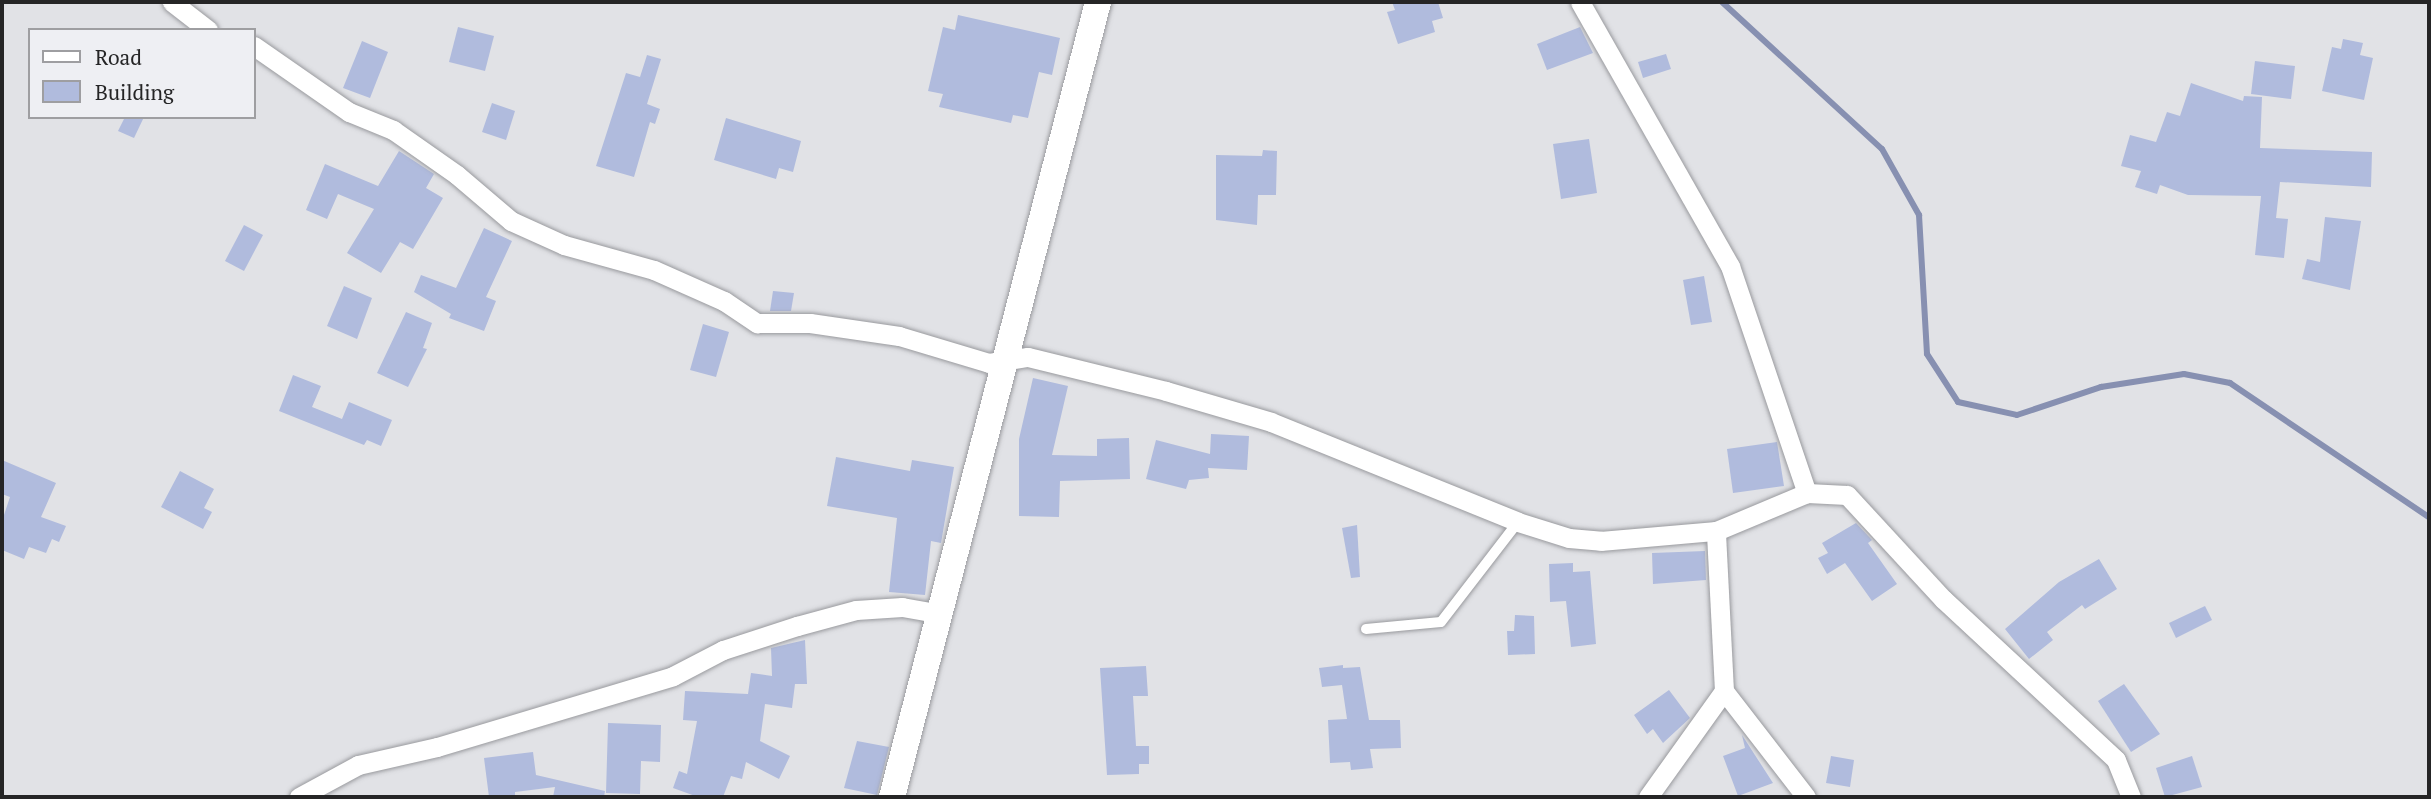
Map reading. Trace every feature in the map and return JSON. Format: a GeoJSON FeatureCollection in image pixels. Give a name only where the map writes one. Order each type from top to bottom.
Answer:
{"type":"FeatureCollection","features":[{"type":"Feature","properties":{"kind":"main road"},"geometry":{"type":"LineString","coordinates":[[892,797],[937,612],[1098,2]]}},
{"type":"Feature","properties":{"kind":"street"},"geometry":{"type":"LineString","coordinates":[[172,2],[205,28]]}},
{"type":"Feature","properties":{"kind":"street"},"geometry":{"type":"LineString","coordinates":[[1580,2],[1730,267],[1807,493]]}},
{"type":"Feature","properties":{"kind":"street"},"geometry":{"type":"LineString","coordinates":[[256,47],[349,112],[393,130],[457,175],[511,222],[564,245],[654,270],[724,301],[757,323],[861,330],[899,336],[989,363],[1006,358],[1028,357],[1270,422],[1518,522],[1569,538],[1601,541],[1716,531],[1807,493],[1847,495],[1943,599],[2116,760],[2131,797]]}},
{"type":"Feature","properties":{"kind":"street"},"geometry":{"type":"LineString","coordinates":[[1716,531],[1724,691],[1806,797]]}},
{"type":"Feature","properties":{"kind":"street"},"geometry":{"type":"LineString","coordinates":[[299,797],[358,765],[437,747],[673,676],[723,650],[797,625],[856,610],[902,607],[937,612]]}},
{"type":"Feature","properties":{"kind":"street"},"geometry":{"type":"LineString","coordinates":[[1648,797],[1724,691]]}},
{"type":"Feature","properties":{"kind":"lane"},"geometry":{"type":"LineString","coordinates":[[1366,629],[1441,622],[1518,522]]}},
{"type":"Feature","properties":{"kind":"building"},"geometry":{"type":"Polygon","coordinates":[[[1392,2],[1438,2],[1443,18],[1432,21],[1435,32],[1398,44],[1387,12],[1395,10],[1392,2]]]}},
{"type":"Feature","properties":{"kind":"building"},"geometry":{"type":"Polygon","coordinates":[[[958,15],[1060,38],[1052,75],[1039,72],[1028,118],[1013,115],[1011,123],[939,107],[943,94],[928,91],[943,27],[955,30],[958,15]]]}},
{"type":"Feature","properties":{"kind":"building"},"geometry":{"type":"Polygon","coordinates":[[[458,27],[494,36],[485,71],[449,62],[458,27]]]}},
{"type":"Feature","properties":{"kind":"building"},"geometry":{"type":"Polygon","coordinates":[[[1580,27],[1593,53],[1547,70],[1537,44],[1580,27]]]}},
{"type":"Feature","properties":{"kind":"building"},"geometry":{"type":"Polygon","coordinates":[[[2343,39],[2363,43],[2360,55],[2373,58],[2364,100],[2322,91],[2332,47],[2341,49],[2343,39]]]}},
{"type":"Feature","properties":{"kind":"building"},"geometry":{"type":"Polygon","coordinates":[[[362,41],[388,52],[370,98],[343,88],[362,41]]]}},
{"type":"Feature","properties":{"kind":"building"},"geometry":{"type":"Polygon","coordinates":[[[1666,54],[1671,69],[1643,78],[1638,62],[1666,54]]]}},
{"type":"Feature","properties":{"kind":"building"},"geometry":{"type":"Polygon","coordinates":[[[647,55],[661,59],[647,104],[660,109],[655,124],[650,122],[634,177],[596,166],[626,73],[640,77],[647,55]]]}},
{"type":"Feature","properties":{"kind":"building"},"geometry":{"type":"Polygon","coordinates":[[[2255,61],[2295,66],[2291,99],[2251,94],[2255,61]]]}},
{"type":"Feature","properties":{"kind":"building"},"geometry":{"type":"Polygon","coordinates":[[[2191,83],[2243,101],[2244,96],[2262,97],[2260,148],[2372,152],[2371,187],[2280,182],[2276,218],[2288,219],[2284,258],[2255,255],[2261,196],[2188,195],[2160,185],[2157,194],[2135,187],[2141,171],[2121,166],[2130,135],[2156,142],[2167,112],[2180,116],[2191,83]]]}},
{"type":"Feature","properties":{"kind":"building"},"geometry":{"type":"Polygon","coordinates":[[[492,103],[515,111],[506,140],[482,132],[492,103]]]}},
{"type":"Feature","properties":{"kind":"building"},"geometry":{"type":"Polygon","coordinates":[[[726,118],[801,141],[793,172],[779,168],[776,179],[714,160],[726,118]]]}},
{"type":"Feature","properties":{"kind":"building"},"geometry":{"type":"Polygon","coordinates":[[[124,119],[143,119],[134,138],[118,131],[124,119]]]}},
{"type":"Feature","properties":{"kind":"building"},"geometry":{"type":"Polygon","coordinates":[[[1589,139],[1597,193],[1561,199],[1553,144],[1589,139]]]}},
{"type":"Feature","properties":{"kind":"building"},"geometry":{"type":"Polygon","coordinates":[[[1263,150],[1277,151],[1276,195],[1258,195],[1257,225],[1216,220],[1216,155],[1262,156],[1263,150]]]}},
{"type":"Feature","properties":{"kind":"building"},"geometry":{"type":"Polygon","coordinates":[[[399,151],[434,174],[426,188],[443,198],[413,249],[400,242],[381,273],[347,253],[374,209],[338,194],[327,219],[306,210],[325,164],[378,186],[399,151]]]}},
{"type":"Feature","properties":{"kind":"building"},"geometry":{"type":"Polygon","coordinates":[[[2325,217],[2361,221],[2350,290],[2302,279],[2307,259],[2320,262],[2325,217]]]}},
{"type":"Feature","properties":{"kind":"building"},"geometry":{"type":"Polygon","coordinates":[[[244,225],[263,235],[244,271],[225,261],[244,225]]]}},
{"type":"Feature","properties":{"kind":"building"},"geometry":{"type":"Polygon","coordinates":[[[484,228],[512,241],[486,297],[496,301],[484,331],[449,318],[451,314],[414,292],[421,275],[456,288],[484,228]]]}},
{"type":"Feature","properties":{"kind":"building"},"geometry":{"type":"Polygon","coordinates":[[[1704,276],[1712,322],[1691,325],[1683,280],[1704,276]]]}},
{"type":"Feature","properties":{"kind":"building"},"geometry":{"type":"Polygon","coordinates":[[[344,286],[372,298],[357,339],[327,326],[344,286]]]}},
{"type":"Feature","properties":{"kind":"building"},"geometry":{"type":"Polygon","coordinates":[[[773,291],[794,293],[791,311],[770,311],[773,291]]]}},
{"type":"Feature","properties":{"kind":"building"},"geometry":{"type":"Polygon","coordinates":[[[406,312],[432,323],[423,348],[427,349],[408,387],[377,373],[406,312]]]}},
{"type":"Feature","properties":{"kind":"building"},"geometry":{"type":"Polygon","coordinates":[[[703,324],[729,332],[716,377],[690,370],[703,324]]]}},
{"type":"Feature","properties":{"kind":"building"},"geometry":{"type":"Polygon","coordinates":[[[293,375],[321,386],[312,407],[342,419],[349,402],[392,420],[381,446],[367,440],[364,445],[279,411],[293,375]]]}},
{"type":"Feature","properties":{"kind":"building"},"geometry":{"type":"Polygon","coordinates":[[[1033,378],[1068,386],[1052,455],[1097,456],[1097,439],[1129,438],[1130,479],[1060,481],[1059,517],[1019,516],[1019,439],[1033,378]]]}},
{"type":"Feature","properties":{"kind":"building"},"geometry":{"type":"Polygon","coordinates":[[[1211,434],[1249,436],[1247,470],[1208,468],[1209,478],[1189,480],[1186,489],[1146,479],[1156,440],[1210,454],[1211,434]]]}},
{"type":"Feature","properties":{"kind":"building"},"geometry":{"type":"Polygon","coordinates":[[[1777,442],[1784,486],[1733,493],[1727,449],[1777,442]]]}},
{"type":"Feature","properties":{"kind":"building"},"geometry":{"type":"Polygon","coordinates":[[[836,457],[910,471],[912,460],[954,467],[941,543],[931,541],[925,595],[889,592],[897,518],[827,506],[836,457]]]}},
{"type":"Feature","properties":{"kind":"building"},"geometry":{"type":"Polygon","coordinates":[[[2,460],[56,483],[41,517],[66,526],[59,542],[52,539],[46,553],[29,547],[24,559],[2,550],[2,521],[10,497],[2,494],[2,460]]]}},
{"type":"Feature","properties":{"kind":"building"},"geometry":{"type":"Polygon","coordinates":[[[180,471],[214,489],[204,508],[212,512],[203,529],[161,507],[180,471]]]}},
{"type":"Feature","properties":{"kind":"building"},"geometry":{"type":"Polygon","coordinates":[[[1856,523],[1872,540],[1868,543],[1897,584],[1872,601],[1845,563],[1827,574],[1818,558],[1828,553],[1822,543],[1856,523]]]}},
{"type":"Feature","properties":{"kind":"building"},"geometry":{"type":"Polygon","coordinates":[[[1357,525],[1360,577],[1351,578],[1342,528],[1357,525]]]}},
{"type":"Feature","properties":{"kind":"building"},"geometry":{"type":"Polygon","coordinates":[[[1705,551],[1706,580],[1653,584],[1652,553],[1705,551]]]}},
{"type":"Feature","properties":{"kind":"building"},"geometry":{"type":"Polygon","coordinates":[[[2099,559],[2117,589],[2085,609],[2082,605],[2047,632],[2053,640],[2029,659],[2005,629],[2059,582],[2099,559]]]}},
{"type":"Feature","properties":{"kind":"building"},"geometry":{"type":"Polygon","coordinates":[[[1573,563],[1573,572],[1590,571],[1596,644],[1571,647],[1566,601],[1550,602],[1549,564],[1573,563]]]}},
{"type":"Feature","properties":{"kind":"building"},"geometry":{"type":"Polygon","coordinates":[[[2205,606],[2212,620],[2176,638],[2169,623],[2205,606]]]}},
{"type":"Feature","properties":{"kind":"building"},"geometry":{"type":"Polygon","coordinates":[[[1515,615],[1534,616],[1535,654],[1508,655],[1507,631],[1514,631],[1515,615]]]}},
{"type":"Feature","properties":{"kind":"building"},"geometry":{"type":"Polygon","coordinates":[[[805,640],[807,684],[795,684],[792,708],[765,704],[760,741],[790,756],[779,779],[746,762],[742,779],[731,776],[723,797],[698,797],[673,788],[679,771],[687,774],[697,721],[683,720],[685,691],[748,694],[751,673],[772,676],[771,648],[805,640]]]}},
{"type":"Feature","properties":{"kind":"building"},"geometry":{"type":"Polygon","coordinates":[[[1343,665],[1343,668],[1360,667],[1369,720],[1400,720],[1401,748],[1370,749],[1373,768],[1351,770],[1350,762],[1330,763],[1328,720],[1347,719],[1342,685],[1322,687],[1319,668],[1343,665]]]}},
{"type":"Feature","properties":{"kind":"building"},"geometry":{"type":"Polygon","coordinates":[[[1146,666],[1148,696],[1133,696],[1136,746],[1149,746],[1149,764],[1139,764],[1139,774],[1107,775],[1100,668],[1146,666]]]}},
{"type":"Feature","properties":{"kind":"building"},"geometry":{"type":"Polygon","coordinates":[[[2124,684],[2160,734],[2131,752],[2098,701],[2124,684]]]}},
{"type":"Feature","properties":{"kind":"building"},"geometry":{"type":"Polygon","coordinates":[[[1669,690],[1690,718],[1663,743],[1653,729],[1647,734],[1634,715],[1669,690]]]}},
{"type":"Feature","properties":{"kind":"building"},"geometry":{"type":"Polygon","coordinates":[[[608,723],[661,725],[660,762],[641,761],[640,794],[606,793],[608,723]]]}},
{"type":"Feature","properties":{"kind":"building"},"geometry":{"type":"Polygon","coordinates":[[[1742,735],[1773,783],[1738,796],[1723,756],[1745,748],[1742,735]]]}},
{"type":"Feature","properties":{"kind":"building"},"geometry":{"type":"Polygon","coordinates":[[[857,741],[889,747],[877,795],[844,788],[857,741]]]}},
{"type":"Feature","properties":{"kind":"building"},"geometry":{"type":"Polygon","coordinates":[[[533,752],[536,775],[605,791],[604,797],[553,797],[555,787],[515,792],[515,797],[489,797],[484,758],[533,752]]]}},
{"type":"Feature","properties":{"kind":"building"},"geometry":{"type":"Polygon","coordinates":[[[1831,756],[1854,760],[1850,787],[1826,783],[1831,756]]]}},
{"type":"Feature","properties":{"kind":"building"},"geometry":{"type":"Polygon","coordinates":[[[2192,756],[2202,787],[2165,797],[2156,768],[2192,756]]]}},
{"type":"Feature","properties":{"kind":"waterway"},"geometry":{"type":"LineString","coordinates":[[1722,2],[1882,149],[1919,215],[1927,354],[1958,402],[2017,415],[2101,387],[2184,374],[2230,383],[2429,517]]}}]}
